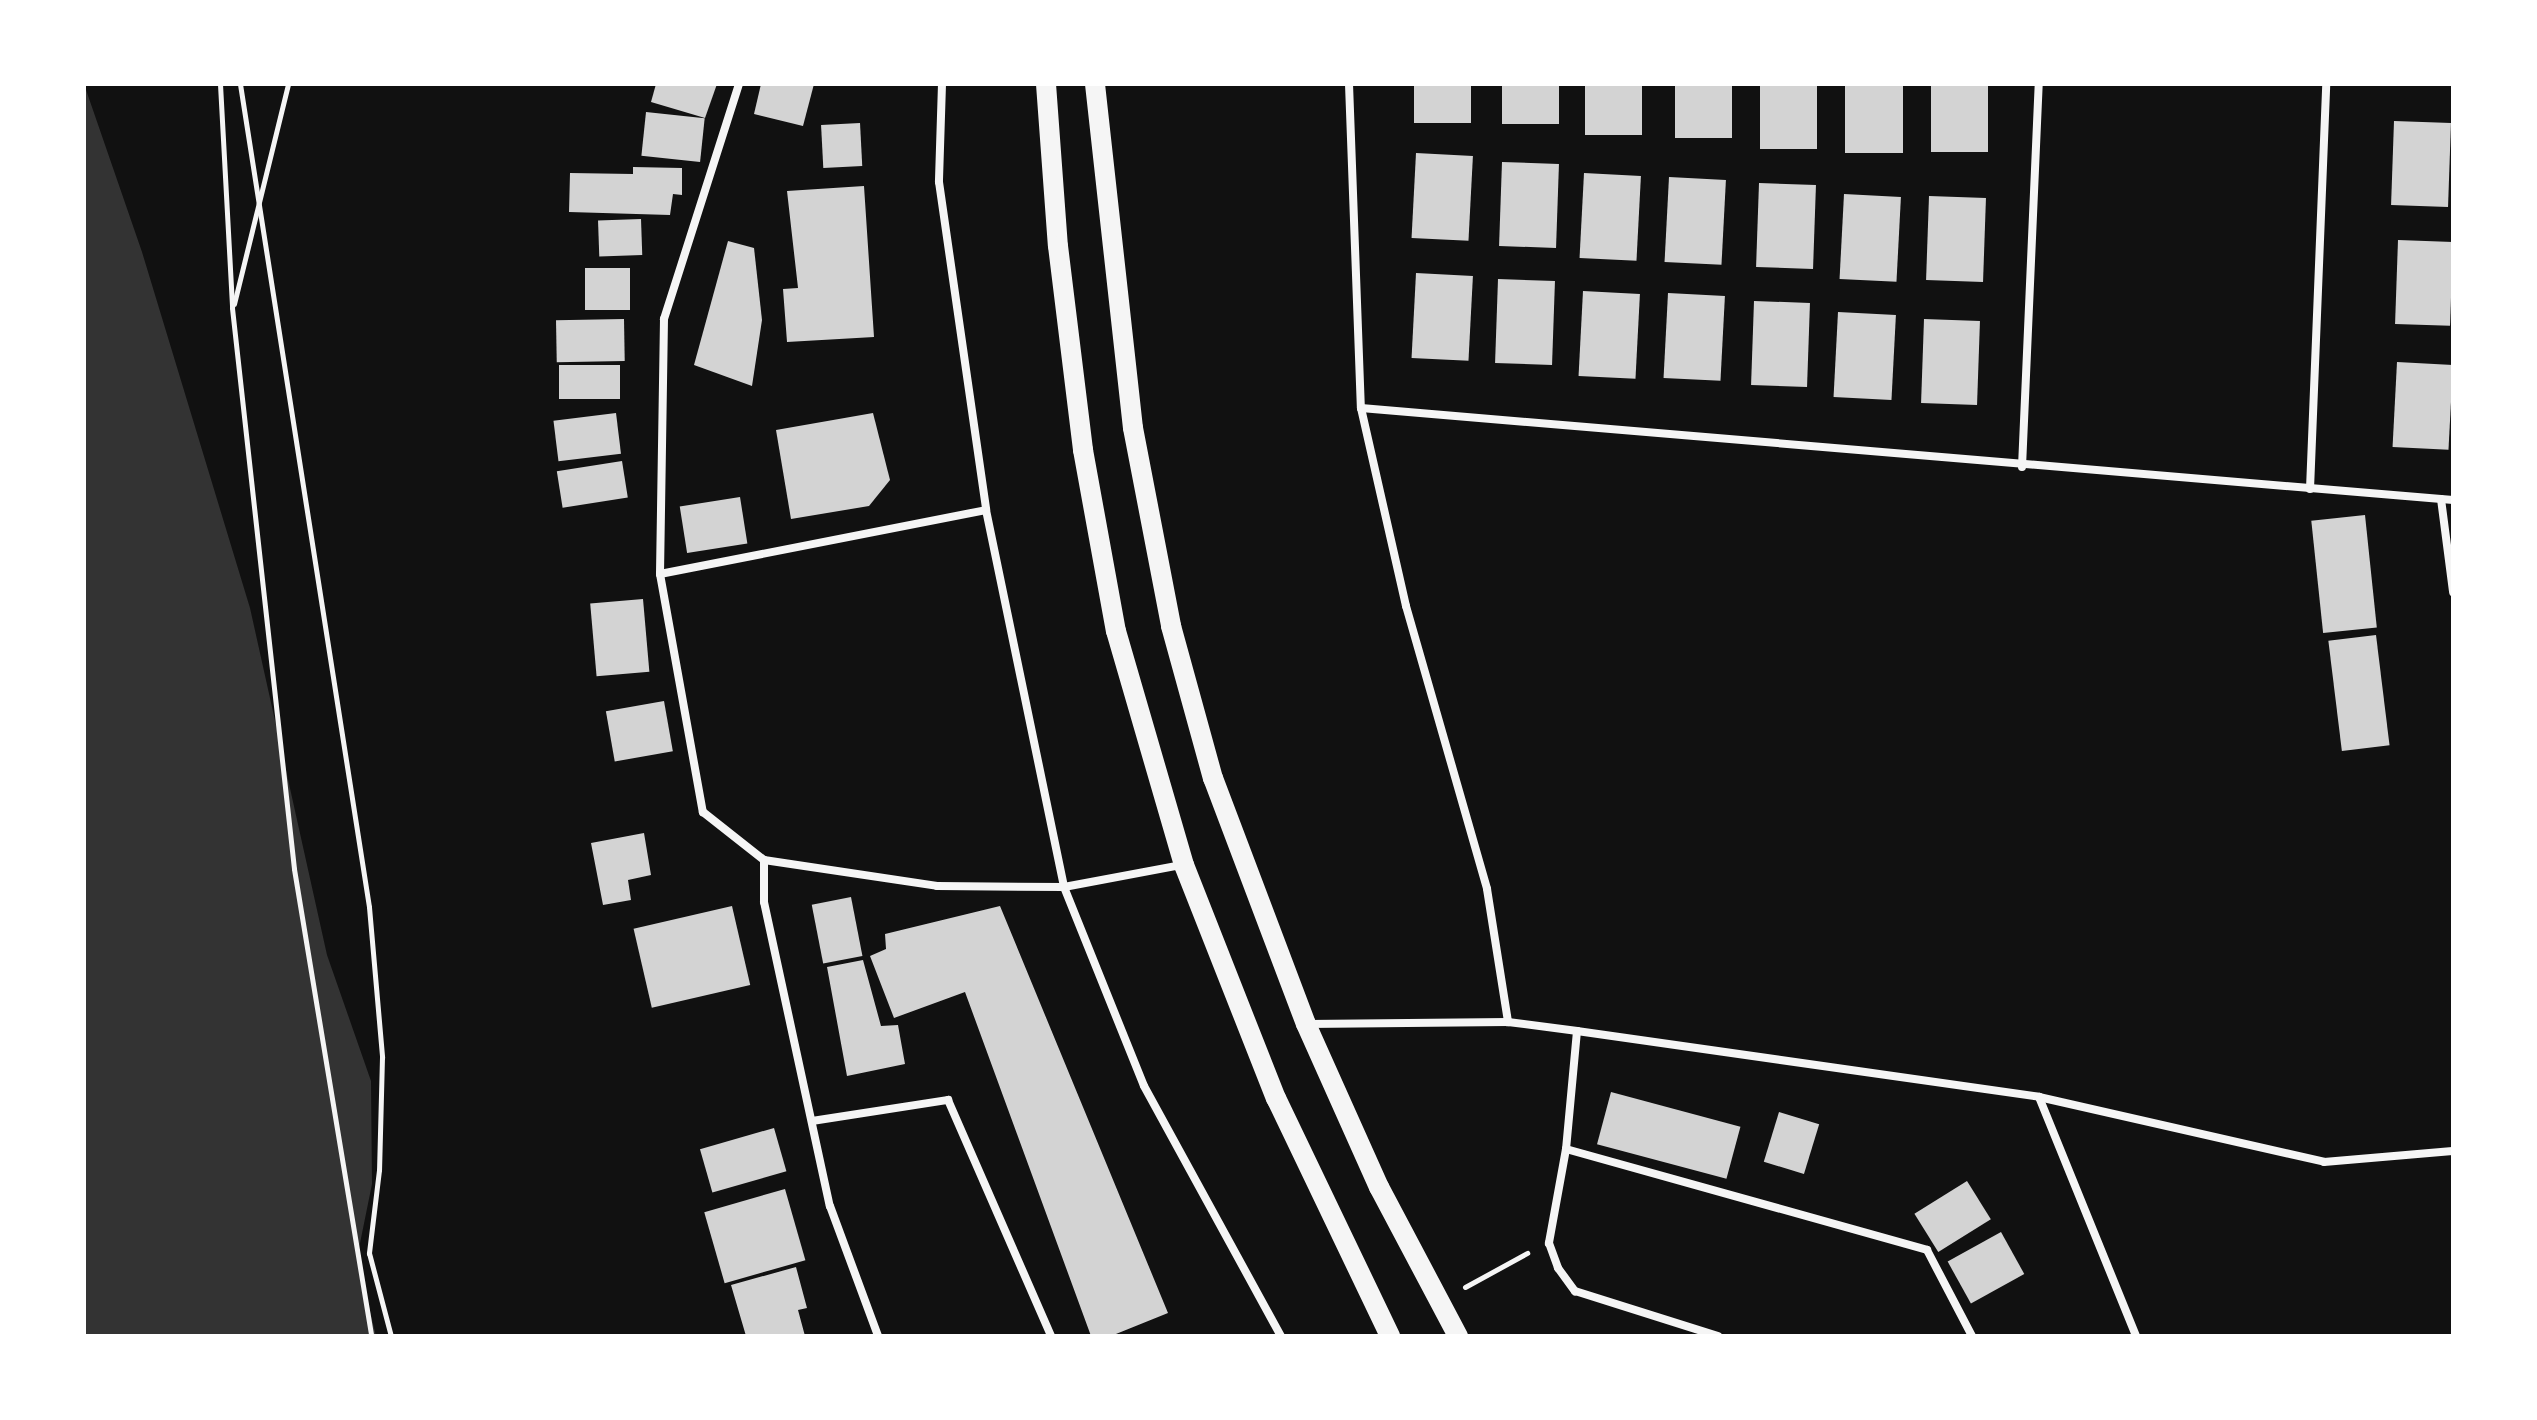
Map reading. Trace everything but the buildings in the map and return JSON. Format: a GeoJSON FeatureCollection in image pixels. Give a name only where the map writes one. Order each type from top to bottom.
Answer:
{"type":"FeatureCollection","features":[{"type":"Feature","properties":{"kind":"main road"},"geometry":{"type":"LineString","coordinates":[[1046,84],[1058,246],[1083,450],[1116,631],[1184,865],[1276,1098],[1390,1336]]}},
{"type":"Feature","properties":{"kind":"main road"},"geometry":{"type":"LineString","coordinates":[[1095,84],[1133,428],[1171,626],[1213,778],[1306,1024],[1438,1302],[1458,1336]]}},
{"type":"Feature","properties":{"kind":"street"},"geometry":{"type":"LineString","coordinates":[[739,84],[664,319],[660,574],[703,812],[764,860],[937,886],[1064,887],[1184,865]]}},
{"type":"Feature","properties":{"kind":"street"},"geometry":{"type":"LineString","coordinates":[[942,84],[939,182],[986,510],[1064,887],[1144,1086],[1281,1336]]}},
{"type":"Feature","properties":{"kind":"street"},"geometry":{"type":"LineString","coordinates":[[1349,84],[1361,408],[1406,606],[1487,889],[1508,1022]]}},
{"type":"Feature","properties":{"kind":"street"},"geometry":{"type":"LineString","coordinates":[[2022,467],[2039,84]]}},
{"type":"Feature","properties":{"kind":"street"},"geometry":{"type":"LineString","coordinates":[[2310,489],[2326,84]]}},
{"type":"Feature","properties":{"kind":"street"},"geometry":{"type":"LineString","coordinates":[[1361,408],[2022,467],[2453,500]]}},
{"type":"Feature","properties":{"kind":"street"},"geometry":{"type":"LineString","coordinates":[[2441,499],[2453,592]]}},
{"type":"Feature","properties":{"kind":"street"},"geometry":{"type":"LineString","coordinates":[[660,574],[986,510]]}},
{"type":"Feature","properties":{"kind":"street"},"geometry":{"type":"LineString","coordinates":[[764,860],[764,902],[830,1206],[878,1336]]}},
{"type":"Feature","properties":{"kind":"street"},"geometry":{"type":"LineString","coordinates":[[1306,1024],[1508,1022],[1577,1031],[2039,1097],[2324,1162],[2453,1151]]}},
{"type":"Feature","properties":{"kind":"street"},"geometry":{"type":"LineString","coordinates":[[1577,1031],[1566,1149],[1549,1243],[1558,1268],[1575,1291],[1718,1336]]}},
{"type":"Feature","properties":{"kind":"street"},"geometry":{"type":"LineString","coordinates":[[2039,1097],[2136,1336]]}},
{"type":"Feature","properties":{"kind":"street"},"geometry":{"type":"LineString","coordinates":[[812,1121],[948,1100],[1051,1336]]}},
{"type":"Feature","properties":{"kind":"street"},"geometry":{"type":"LineString","coordinates":[[1566,1149],[1927,1250],[1972,1336]]}},
{"type":"Feature","properties":{"kind":"path"},"geometry":{"type":"LineString","coordinates":[[220,84],[232,308],[294,869],[371,1336]]}},
{"type":"Feature","properties":{"kind":"path"},"geometry":{"type":"LineString","coordinates":[[240,84],[369,907],[382,1057],[379,1170],[369,1253],[391,1336]]}},
{"type":"Feature","properties":{"kind":"path"},"geometry":{"type":"LineString","coordinates":[[232,308],[288,84]]}},
{"type":"Feature","properties":{"kind":"path"},"geometry":{"type":"LineString","coordinates":[[1438,1302],[1549,1243]]}},
{"type":"Feature","properties":{"kind":"shaded area"},"geometry":{"type":"Polygon","coordinates":[[[84,84],[142,252],[250,608],[327,955],[371,1081],[372,1184],[357,1258],[376,1336],[84,1336],[84,84]]]}}]}
